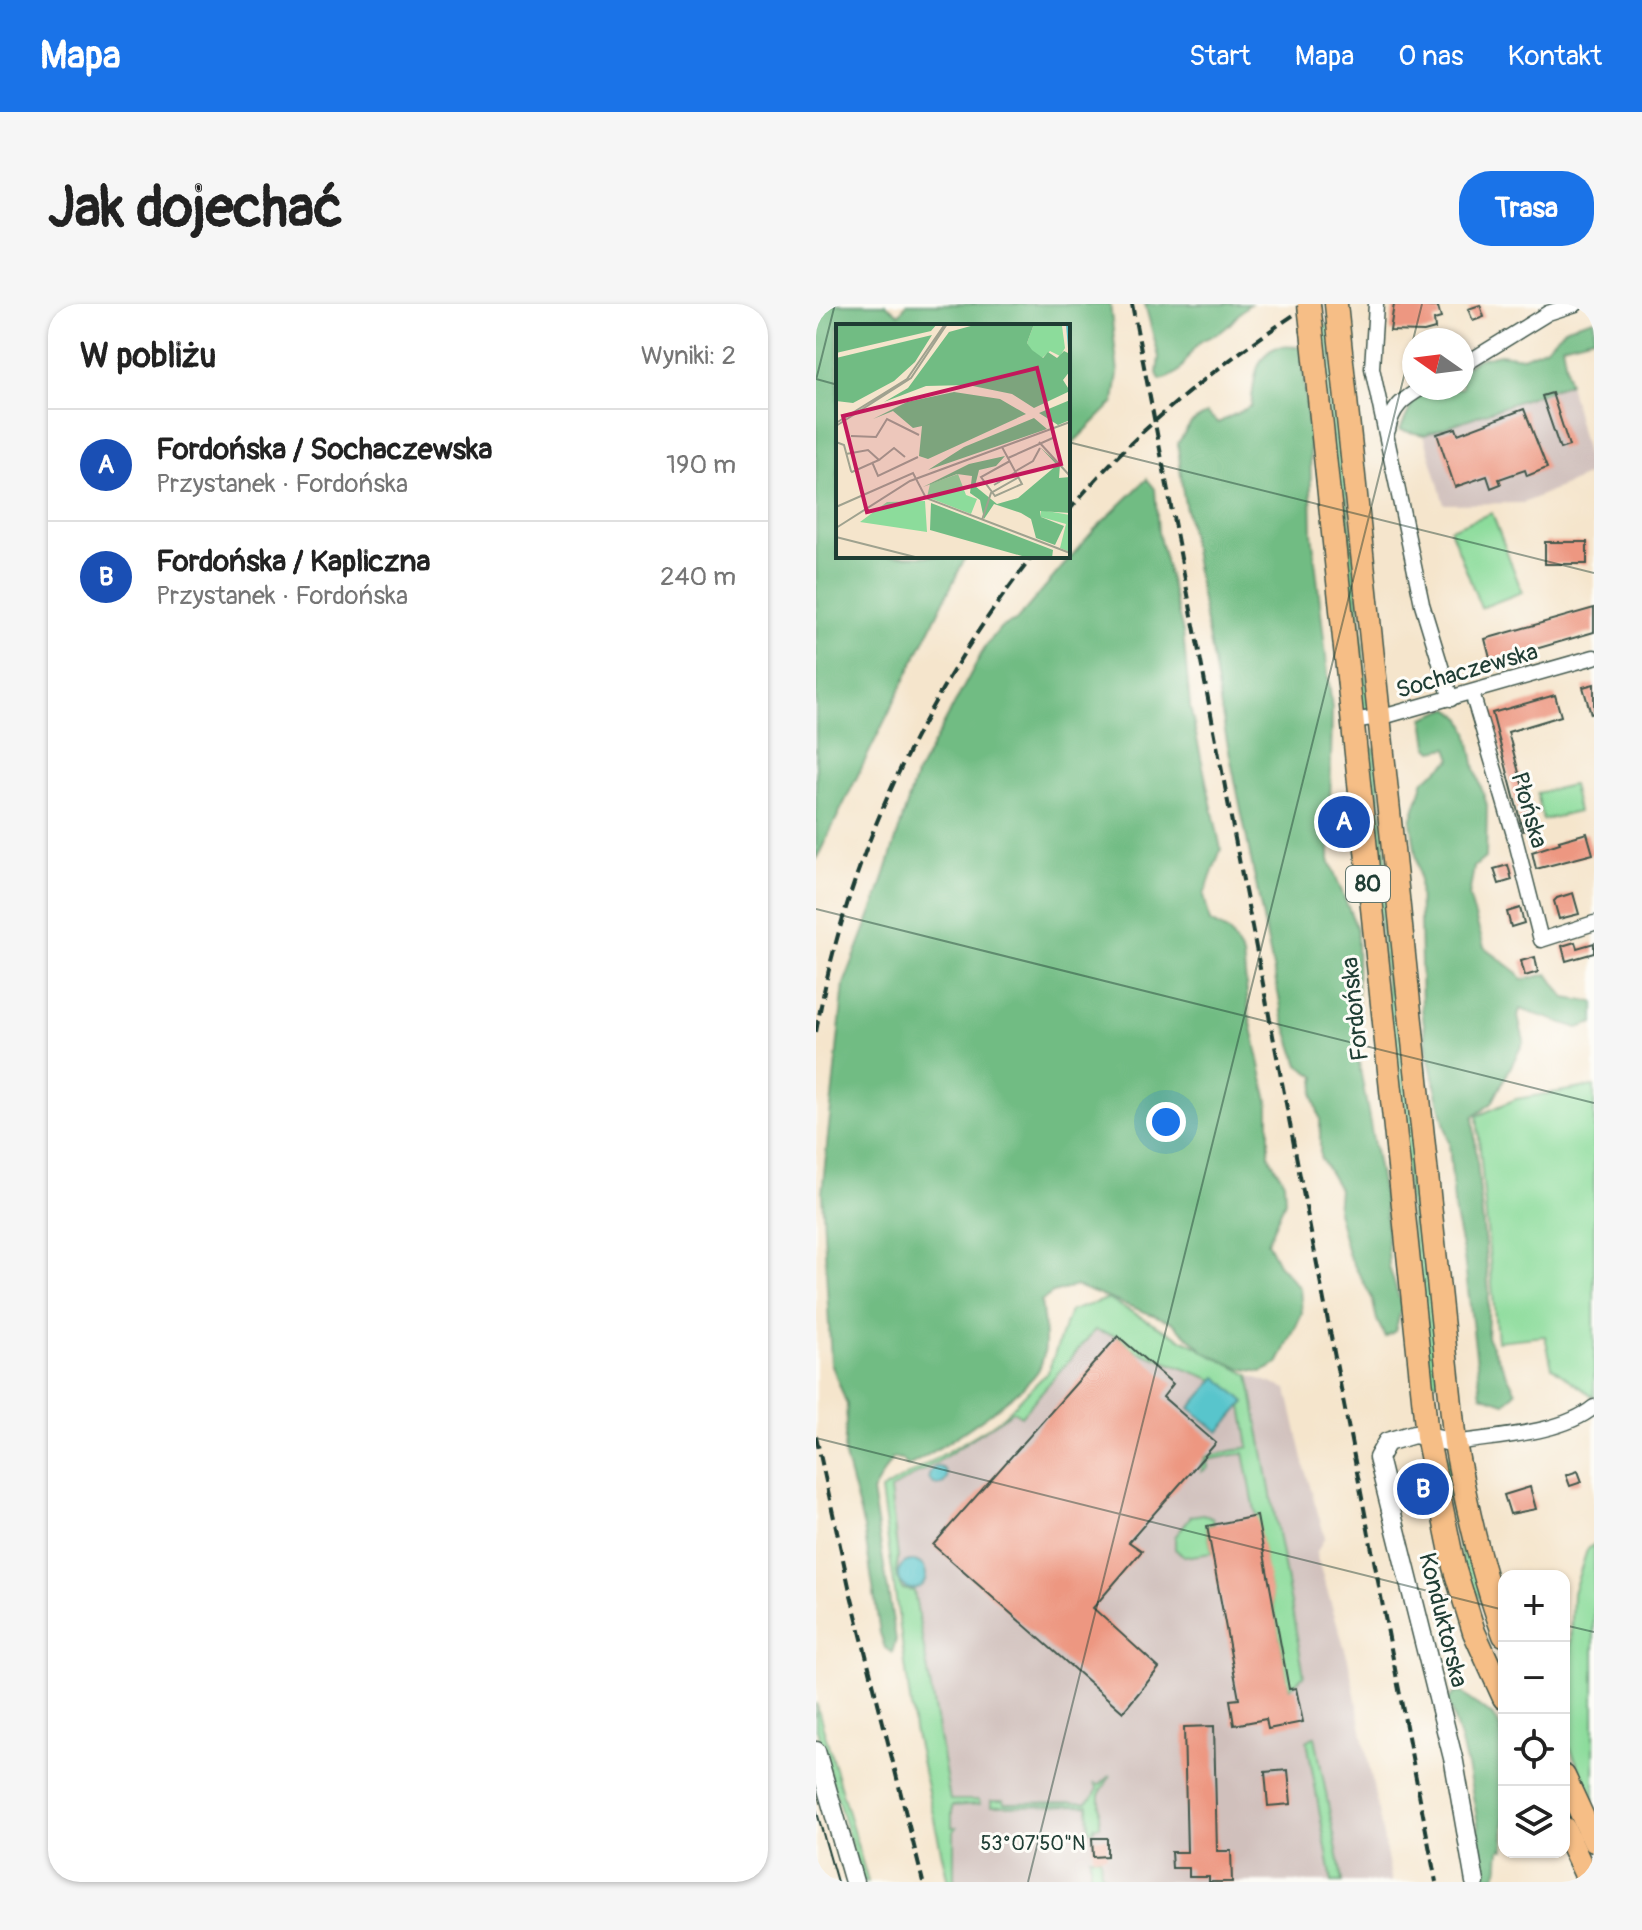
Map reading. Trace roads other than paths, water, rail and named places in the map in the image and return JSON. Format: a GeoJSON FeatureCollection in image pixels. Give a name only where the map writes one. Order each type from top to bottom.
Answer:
{"type":"FeatureCollection","features":[{"type":"Feature","properties":{"kind":"main road","name":"Fordońska"},"geometry":{"type":"LineString","coordinates":[[1309,304],[1427,1436],[1454,1567],[1474,1632],[1498,1685]]}},
{"type":"Feature","properties":{"kind":"main road","name":"80"},"geometry":{"type":"LineString","coordinates":[[1336,313],[1455,1443],[1469,1521],[1498,1618]]}},
{"type":"Feature","properties":{"kind":"main road"},"geometry":{"type":"LineString","coordinates":[[1569,1786],[1594,1841]]}},
{"type":"Feature","properties":{"kind":"main road"},"geometry":{"type":"LineString","coordinates":[[1570,1841],[1589,1882]]}},
{"type":"Feature","properties":{"kind":"street"},"geometry":{"type":"LineString","coordinates":[[1376,304],[1372,368],[1422,604],[1451,699]]}},
{"type":"Feature","properties":{"kind":"street"},"geometry":{"type":"LineString","coordinates":[[1474,359],[1548,313],[1576,304]]}},
{"type":"Feature","properties":{"kind":"street"},"geometry":{"type":"LineString","coordinates":[[1387,434],[1390,415],[1402,399]]}},
{"type":"Feature","properties":{"kind":"street","name":"Sochaczewska"},"geometry":{"type":"LineString","coordinates":[[1351,721],[1451,699],[1594,657]]}},
{"type":"Feature","properties":{"kind":"street","name":"Płońska"},"geometry":{"type":"LineString","coordinates":[[1472,693],[1541,940],[1594,923]]}},
{"type":"Feature","properties":{"kind":"street"},"geometry":{"type":"LineString","coordinates":[[1455,1443],[1554,1426],[1585,1415],[1594,1407]]}},
{"type":"Feature","properties":{"kind":"street","name":"Konduktorska"},"geometry":{"type":"LineString","coordinates":[[1455,1443],[1408,1435],[1387,1442],[1380,1453],[1379,1465],[1454,1762],[1475,1882]]}},
{"type":"Feature","properties":{"kind":"street"},"geometry":{"type":"LineString","coordinates":[[816,1751],[854,1882]]}},
{"type":"Feature","properties":{"kind":"water"},"geometry":{"type":"Polygon","coordinates":[[[1217,1377],[1245,1402],[1219,1432],[1190,1408],[1217,1377]]]}},
{"type":"Feature","properties":{"kind":"water"},"geometry":{"type":"Polygon","coordinates":[[[934,1467],[942,1467],[947,1476],[945,1483],[934,1485],[929,1480],[929,1472],[934,1467]]]}},
{"type":"Feature","properties":{"kind":"water"},"geometry":{"type":"Polygon","coordinates":[[[912,1561],[922,1565],[926,1575],[922,1585],[912,1589],[902,1585],[898,1575],[902,1565],[912,1561]]]}},
{"type":"Feature","properties":{"kind":"tram line"},"geometry":{"type":"LineString","coordinates":[[816,1809],[837,1882]]}},
{"type":"Feature","properties":{"kind":"railway"},"geometry":{"type":"LineString","coordinates":[[1132,304],[1436,1882]]}},
{"type":"Feature","properties":{"kind":"railway"},"geometry":{"type":"LineString","coordinates":[[1070,510],[1150,425],[1212,373],[1310,304]]}},
{"type":"Feature","properties":{"kind":"railway"},"geometry":{"type":"LineString","coordinates":[[816,1032],[829,967],[847,904],[895,780],[957,664],[1032,558]]}},
{"type":"Feature","properties":{"kind":"railway"},"geometry":{"type":"LineString","coordinates":[[816,1436],[850,1591],[923,1882]]}},
{"type":"Feature","properties":{"kind":"place","name":"Fordońska / Sochaczewska"},"geometry":{"type":"Point","coordinates":[1344,822]}},
{"type":"Feature","properties":{"kind":"place","name":"Fordońska / Kapliczna"},"geometry":{"type":"Point","coordinates":[1423,1489]}}]}
